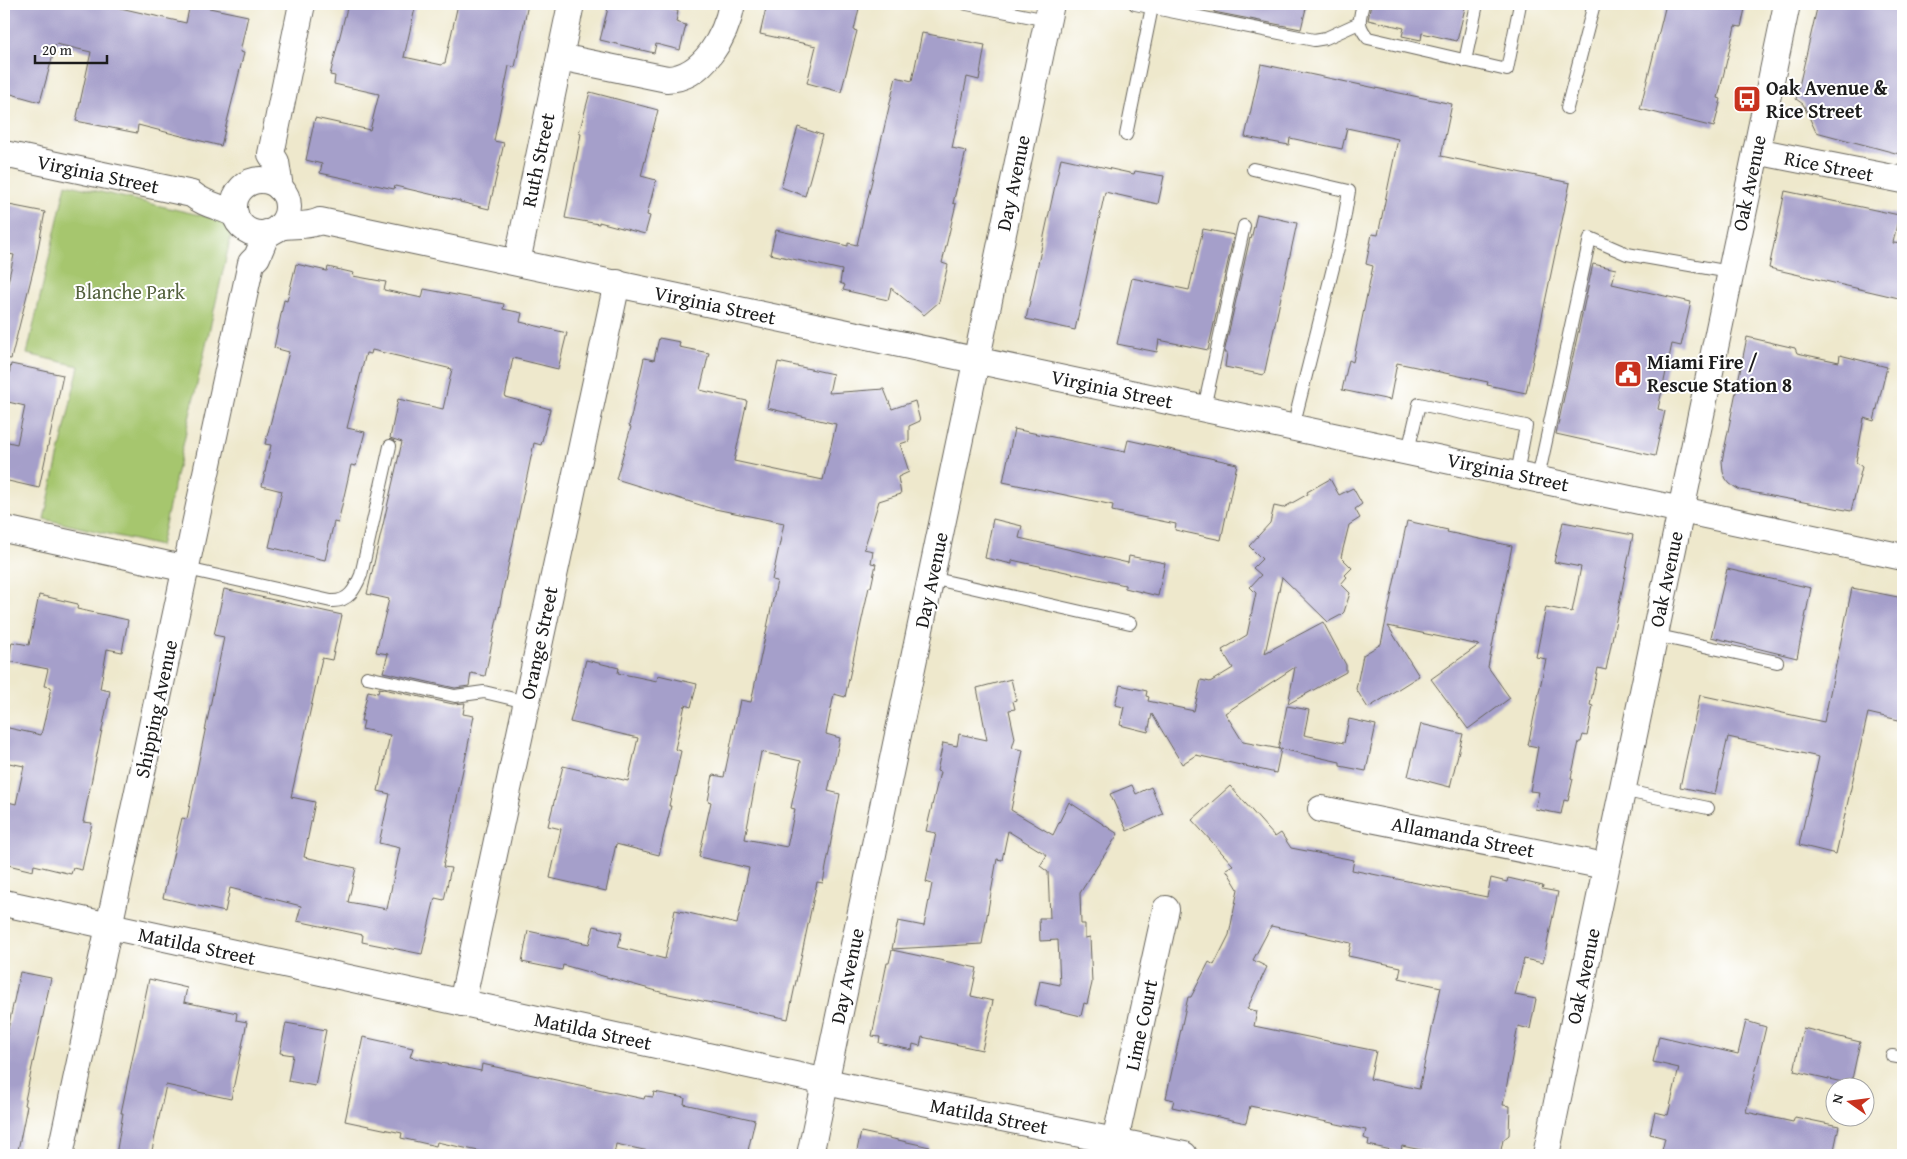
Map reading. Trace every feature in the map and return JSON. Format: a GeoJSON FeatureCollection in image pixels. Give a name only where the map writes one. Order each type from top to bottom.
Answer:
{"type":"FeatureCollection","features":[{"type":"Feature","properties":{"kind":"street"},"geometry":{"type":"LineString","coordinates":[[239,220],[253,232],[273,230],[287,213],[276,162],[271,154],[302,4]]}},
{"type":"Feature","properties":{"kind":"street","name":"Ruth Street"},"geometry":{"type":"LineString","coordinates":[[517,262],[571,4]]}},
{"type":"Feature","properties":{"kind":"street"},"geometry":{"type":"LineString","coordinates":[[560,58],[667,79],[676,79],[692,71],[716,46],[726,26],[732,4]]}},
{"type":"Feature","properties":{"kind":"street","name":"Oak Avenue"},"geometry":{"type":"LineString","coordinates":[[1546,1155],[1787,4]]}},
{"type":"Feature","properties":{"kind":"street","name":"Day Avenue"},"geometry":{"type":"LineString","coordinates":[[810,1155],[1049,12]]}},
{"type":"Feature","properties":{"kind":"street","name":"Rice Street"},"geometry":{"type":"LineString","coordinates":[[1756,151],[1903,180]]}},
{"type":"Feature","properties":{"kind":"street","name":"Virginia Street"},"geometry":{"type":"LineString","coordinates":[[4,154],[192,194],[199,200],[210,203],[239,220]]}},
{"type":"Feature","properties":{"kind":"street"},"geometry":{"type":"LineString","coordinates":[[251,263],[245,258],[235,200],[247,185],[263,157],[271,154]]}},
{"type":"Feature","properties":{"kind":"street"},"geometry":{"type":"LineString","coordinates":[[247,185],[267,181],[283,193]]}},
{"type":"Feature","properties":{"kind":"street","name":"Virginia Street"},"geometry":{"type":"LineString","coordinates":[[192,194],[200,187],[247,185]]}},
{"type":"Feature","properties":{"kind":"street","name":"Virginia Street"},"geometry":{"type":"LineString","coordinates":[[283,193],[316,214],[320,221]]}},
{"type":"Feature","properties":{"kind":"street","name":"Virginia Street"},"geometry":{"type":"LineString","coordinates":[[273,230],[291,224],[313,224],[320,221],[1903,556]]}},
{"type":"Feature","properties":{"kind":"street","name":"Shipping Avenue"},"geometry":{"type":"LineString","coordinates":[[60,1155],[251,263],[257,257],[273,230]]}},
{"type":"Feature","properties":{"kind":"street","name":"Orange Street"},"geometry":{"type":"LineString","coordinates":[[462,1003],[618,283]]}},
{"type":"Feature","properties":{"kind":"street"},"geometry":{"type":"LineString","coordinates":[[4,529],[187,569]]}},
{"type":"Feature","properties":{"kind":"street","name":"Allamanda Street"},"geometry":{"type":"LineString","coordinates":[[1321,809],[1605,866]]}},
{"type":"Feature","properties":{"kind":"street","name":"Matilda Street"},"geometry":{"type":"LineString","coordinates":[[4,903],[825,1081],[1184,1155]]}},
{"type":"Feature","properties":{"kind":"street","name":"Lime Court"},"geometry":{"type":"LineString","coordinates":[[1115,1141],[1166,909]]}},
{"type":"Feature","properties":{"kind":"lane"},"geometry":{"type":"LineString","coordinates":[[967,4],[1049,12]]}},
{"type":"Feature","properties":{"kind":"lane"},"geometry":{"type":"LineString","coordinates":[[1135,4],[1314,40],[1326,38],[1358,23]]}},
{"type":"Feature","properties":{"kind":"lane"},"geometry":{"type":"LineString","coordinates":[[1363,4],[1358,23],[1368,38],[1507,70],[1520,4]]}},
{"type":"Feature","properties":{"kind":"lane"},"geometry":{"type":"LineString","coordinates":[[1465,60],[1477,4]]}},
{"type":"Feature","properties":{"kind":"lane"},"geometry":{"type":"LineString","coordinates":[[1567,108],[1594,4]]}},
{"type":"Feature","properties":{"kind":"lane"},"geometry":{"type":"LineString","coordinates":[[1126,136],[1152,7]]}},
{"type":"Feature","properties":{"kind":"lane"},"geometry":{"type":"LineString","coordinates":[[1253,169],[1349,191],[1342,232],[1293,427]]}},
{"type":"Feature","properties":{"kind":"lane"},"geometry":{"type":"LineString","coordinates":[[1204,408],[1244,226]]}},
{"type":"Feature","properties":{"kind":"lane"},"geometry":{"type":"LineString","coordinates":[[1527,476],[1590,238],[1627,254],[1730,272]]}},
{"type":"Feature","properties":{"kind":"lane"},"geometry":{"type":"LineString","coordinates":[[1408,451],[1419,404],[1526,426],[1527,476]]}},
{"type":"Feature","properties":{"kind":"lane"},"geometry":{"type":"LineString","coordinates":[[187,569],[331,601],[339,601],[349,596],[356,588],[361,574],[390,446]]}},
{"type":"Feature","properties":{"kind":"lane"},"geometry":{"type":"LineString","coordinates":[[931,578],[1130,623]]}},
{"type":"Feature","properties":{"kind":"lane"},"geometry":{"type":"LineString","coordinates":[[1654,635],[1777,662]]}},
{"type":"Feature","properties":{"kind":"lane"},"geometry":{"type":"LineString","coordinates":[[367,677],[455,696],[484,692],[526,702]]}},
{"type":"Feature","properties":{"kind":"lane"},"geometry":{"type":"LineString","coordinates":[[1621,790],[1708,808]]}},
{"type":"Feature","properties":{"kind":"green space","name":"Blanche Park"},"geometry":{"type":"Polygon","coordinates":[[[66,184],[234,223],[160,546],[44,519],[79,366],[27,354],[66,184]]]}},
{"type":"Feature","properties":{"kind":"building"},"geometry":{"type":"Polygon","coordinates":[[[4,4],[103,4],[186,23],[190,4],[248,16],[240,52],[244,53],[221,146],[138,125],[137,133],[76,121],[91,52],[56,44],[40,102],[4,92],[4,4]]]}},
{"type":"Feature","properties":{"kind":"building"},"geometry":{"type":"Polygon","coordinates":[[[348,4],[416,4],[404,57],[442,65],[445,63],[458,4],[528,4],[515,67],[509,66],[494,141],[504,143],[489,209],[395,186],[394,189],[320,173],[322,164],[306,160],[315,118],[370,130],[379,94],[334,84],[335,76],[330,75],[348,4]]]}},
{"type":"Feature","properties":{"kind":"building"},"geometry":{"type":"Polygon","coordinates":[[[609,4],[649,4],[678,11],[676,22],[686,25],[680,50],[656,44],[654,53],[600,40],[609,4]]]}},
{"type":"Feature","properties":{"kind":"building"},"geometry":{"type":"Polygon","coordinates":[[[767,4],[860,4],[854,30],[857,31],[841,92],[807,83],[816,46],[760,34],[767,4]]]}},
{"type":"Feature","properties":{"kind":"building"},"geometry":{"type":"Polygon","coordinates":[[[1215,4],[1307,4],[1301,29],[1214,12],[1215,4]]]}},
{"type":"Feature","properties":{"kind":"building"},"geometry":{"type":"Polygon","coordinates":[[[1371,4],[1466,4],[1457,41],[1422,33],[1421,40],[1402,36],[1404,28],[1368,20],[1371,4]]]}},
{"type":"Feature","properties":{"kind":"building"},"geometry":{"type":"Polygon","coordinates":[[[1666,4],[1746,4],[1741,27],[1735,26],[1718,98],[1721,99],[1714,127],[1640,109],[1666,4]]]}},
{"type":"Feature","properties":{"kind":"building"},"geometry":{"type":"Polygon","coordinates":[[[1818,4],[1903,4],[1903,155],[1816,132],[1803,104],[1796,99],[1818,4]]]}},
{"type":"Feature","properties":{"kind":"building"},"geometry":{"type":"Polygon","coordinates":[[[922,33],[985,45],[979,80],[967,77],[952,148],[966,151],[953,203],[956,204],[942,263],[948,265],[939,302],[924,315],[891,288],[888,300],[843,290],[845,285],[840,283],[842,270],[770,254],[776,230],[848,246],[848,243],[857,245],[896,77],[912,81],[922,33]]]}},
{"type":"Feature","properties":{"kind":"building"},"geometry":{"type":"Polygon","coordinates":[[[1261,64],[1452,104],[1441,156],[1570,183],[1526,393],[1487,385],[1488,382],[1397,363],[1390,400],[1342,390],[1349,360],[1353,362],[1373,266],[1366,264],[1372,234],[1378,235],[1398,139],[1347,128],[1342,149],[1290,138],[1289,145],[1245,137],[1261,64]]]}},
{"type":"Feature","properties":{"kind":"building"},"geometry":{"type":"Polygon","coordinates":[[[590,92],[658,110],[641,176],[656,180],[647,215],[650,216],[645,234],[599,222],[599,224],[565,218],[581,134],[579,133],[590,92]]]}},
{"type":"Feature","properties":{"kind":"building"},"geometry":{"type":"Polygon","coordinates":[[[798,127],[822,135],[805,196],[781,187],[798,127]]]}},
{"type":"Feature","properties":{"kind":"building"},"geometry":{"type":"Polygon","coordinates":[[[1061,158],[1134,174],[1135,171],[1164,176],[1158,204],[1105,192],[1075,330],[1026,319],[1061,158]]]}},
{"type":"Feature","properties":{"kind":"building"},"geometry":{"type":"Polygon","coordinates":[[[1785,191],[1899,215],[1893,243],[1903,244],[1903,299],[1769,268],[1785,191]]]}},
{"type":"Feature","properties":{"kind":"building"},"geometry":{"type":"Polygon","coordinates":[[[4,204],[45,212],[36,259],[11,359],[4,358],[4,300],[14,255],[4,253],[4,204]]]}},
{"type":"Feature","properties":{"kind":"building"},"geometry":{"type":"Polygon","coordinates":[[[1257,214],[1297,223],[1264,375],[1225,367],[1227,353],[1224,353],[1257,214]]]}},
{"type":"Feature","properties":{"kind":"building"},"geometry":{"type":"Polygon","coordinates":[[[1203,229],[1234,235],[1208,350],[1159,340],[1157,352],[1117,344],[1132,278],[1189,290],[1203,229]]]}},
{"type":"Feature","properties":{"kind":"building"},"geometry":{"type":"Polygon","coordinates":[[[296,264],[327,271],[328,267],[354,273],[353,276],[386,282],[384,290],[422,298],[424,289],[504,304],[503,309],[522,313],[520,322],[567,333],[558,369],[513,358],[505,397],[550,409],[541,445],[534,443],[485,676],[471,673],[469,686],[455,688],[383,672],[388,654],[376,652],[389,599],[367,594],[402,442],[390,438],[398,399],[443,409],[452,369],[372,350],[371,354],[366,353],[347,428],[365,432],[356,466],[351,465],[338,523],[334,522],[325,560],[269,547],[282,491],[262,486],[271,445],[265,444],[289,352],[274,348],[284,300],[287,301],[296,264]]]}},
{"type":"Feature","properties":{"kind":"building"},"geometry":{"type":"Polygon","coordinates":[[[1593,264],[1616,269],[1612,284],[1691,302],[1681,346],[1672,344],[1658,409],[1665,411],[1655,456],[1556,434],[1593,264]]]}},
{"type":"Feature","properties":{"kind":"building"},"geometry":{"type":"Polygon","coordinates":[[[1747,337],[1795,348],[1797,353],[1839,362],[1840,355],[1887,367],[1874,421],[1864,418],[1856,462],[1862,467],[1851,511],[1740,490],[1726,479],[1722,461],[1747,337]]]}},
{"type":"Feature","properties":{"kind":"building"},"geometry":{"type":"Polygon","coordinates":[[[659,338],[680,342],[679,347],[709,353],[700,390],[747,401],[734,461],[823,480],[836,424],[767,408],[778,362],[833,374],[829,393],[884,389],[892,409],[915,401],[920,421],[909,426],[909,441],[900,444],[909,472],[898,477],[901,494],[879,501],[864,549],[873,551],[871,563],[876,564],[871,587],[869,587],[845,697],[834,694],[826,734],[840,738],[828,791],[840,794],[823,883],[817,882],[788,1019],[664,993],[563,965],[562,970],[522,962],[528,931],[589,944],[594,926],[622,933],[618,947],[665,959],[675,910],[737,924],[749,868],[699,857],[711,802],[708,801],[713,775],[724,777],[740,700],[751,702],[777,581],[772,580],[784,523],[710,508],[616,479],[631,427],[629,426],[644,358],[654,360],[659,338]],[[761,752],[745,839],[787,847],[795,809],[791,808],[801,761],[761,752]]]}},
{"type":"Feature","properties":{"kind":"building"},"geometry":{"type":"Polygon","coordinates":[[[11,364],[63,375],[39,488],[4,480],[4,441],[17,444],[25,406],[4,401],[11,364]]]}},
{"type":"Feature","properties":{"kind":"building"},"geometry":{"type":"Polygon","coordinates":[[[1014,429],[1125,452],[1128,440],[1237,464],[1221,540],[1175,530],[1176,524],[1112,511],[1113,505],[1003,482],[1014,429]]]}},
{"type":"Feature","properties":{"kind":"building"},"geometry":{"type":"Polygon","coordinates":[[[1330,479],[1339,495],[1353,488],[1362,504],[1355,509],[1360,518],[1349,525],[1341,557],[1352,568],[1345,575],[1347,577],[1341,584],[1350,593],[1344,612],[1328,622],[1282,577],[1265,653],[1323,622],[1346,665],[1346,672],[1288,704],[1295,667],[1225,713],[1243,742],[1278,749],[1287,706],[1309,710],[1304,735],[1344,743],[1349,719],[1376,725],[1366,771],[1340,766],[1340,762],[1281,749],[1276,773],[1196,755],[1182,764],[1152,714],[1148,732],[1120,725],[1124,707],[1115,705],[1120,685],[1147,691],[1148,701],[1194,711],[1201,680],[1210,682],[1233,668],[1222,650],[1247,635],[1256,593],[1250,587],[1261,575],[1253,568],[1262,559],[1249,546],[1270,523],[1274,506],[1283,508],[1330,479]]]}},
{"type":"Feature","properties":{"kind":"building"},"geometry":{"type":"Polygon","coordinates":[[[993,519],[1022,526],[1019,538],[1128,563],[1129,556],[1165,563],[1158,596],[1125,588],[1125,585],[1012,560],[1012,564],[985,558],[993,519]]]}},
{"type":"Feature","properties":{"kind":"building"},"geometry":{"type":"Polygon","coordinates":[[[1407,521],[1512,546],[1488,667],[1510,698],[1468,729],[1431,679],[1479,645],[1388,626],[1419,676],[1368,708],[1356,689],[1363,655],[1381,644],[1407,521]]]}},
{"type":"Feature","properties":{"kind":"building"},"geometry":{"type":"Polygon","coordinates":[[[1563,522],[1633,535],[1606,670],[1598,668],[1590,705],[1593,706],[1587,736],[1583,735],[1581,742],[1579,742],[1568,801],[1564,800],[1561,814],[1535,809],[1539,792],[1530,791],[1538,747],[1528,745],[1546,659],[1536,657],[1546,607],[1572,612],[1581,567],[1554,562],[1563,522]]]}},
{"type":"Feature","properties":{"kind":"building"},"geometry":{"type":"Polygon","coordinates":[[[1727,569],[1811,588],[1797,658],[1711,637],[1727,569]]]}},
{"type":"Feature","properties":{"kind":"building"},"geometry":{"type":"Polygon","coordinates":[[[1852,588],[1903,598],[1903,721],[1868,713],[1836,854],[1799,845],[1819,757],[1728,737],[1715,794],[1680,787],[1700,695],[1824,722],[1852,588]]]}},
{"type":"Feature","properties":{"kind":"building"},"geometry":{"type":"Polygon","coordinates":[[[224,589],[342,615],[332,660],[322,658],[291,797],[315,802],[304,857],[356,868],[348,902],[387,909],[400,848],[379,843],[390,794],[378,791],[390,735],[362,729],[364,721],[361,721],[368,691],[378,693],[379,688],[453,704],[465,703],[463,714],[474,716],[443,867],[451,868],[444,900],[435,898],[422,954],[362,942],[363,935],[297,921],[301,906],[230,888],[225,912],[163,898],[182,818],[187,819],[224,637],[214,635],[224,589]]]}},
{"type":"Feature","properties":{"kind":"building"},"geometry":{"type":"Polygon","coordinates":[[[39,595],[78,604],[77,609],[128,620],[122,652],[107,649],[100,689],[110,691],[83,822],[92,823],[82,870],[73,868],[71,874],[34,865],[33,871],[4,864],[4,801],[16,804],[24,766],[4,762],[4,727],[41,735],[50,697],[51,687],[44,686],[48,669],[8,661],[12,642],[29,645],[39,595]]]}},
{"type":"Feature","properties":{"kind":"building"},"geometry":{"type":"Polygon","coordinates":[[[586,660],[619,668],[618,673],[657,681],[658,675],[697,684],[691,707],[685,705],[675,749],[681,751],[669,806],[671,806],[659,855],[616,844],[606,891],[550,878],[561,829],[548,826],[563,766],[628,781],[638,738],[570,722],[586,660]]]}},
{"type":"Feature","properties":{"kind":"building"},"geometry":{"type":"Polygon","coordinates":[[[1011,679],[1016,700],[1013,701],[1015,709],[1009,710],[1015,738],[1012,748],[1023,750],[1011,810],[1053,835],[1069,802],[1118,834],[1080,893],[1081,924],[1085,924],[1085,938],[1090,937],[1092,983],[1087,1004],[1084,1003],[1081,1016],[1035,1005],[1040,981],[1060,985],[1058,940],[1040,941],[1039,918],[1050,918],[1048,872],[1040,866],[1047,855],[1008,831],[1002,860],[997,859],[982,944],[892,949],[898,921],[924,926],[932,884],[926,882],[936,833],[926,831],[940,772],[937,771],[943,743],[957,746],[959,734],[987,740],[977,688],[1011,679]]]}},
{"type":"Feature","properties":{"kind":"building"},"geometry":{"type":"Polygon","coordinates":[[[1421,724],[1463,734],[1450,787],[1408,776],[1421,724]]]}},
{"type":"Feature","properties":{"kind":"building"},"geometry":{"type":"Polygon","coordinates":[[[1132,785],[1136,794],[1151,787],[1163,814],[1127,831],[1110,794],[1132,785]]]}},
{"type":"Feature","properties":{"kind":"building"},"geometry":{"type":"Polygon","coordinates":[[[1230,786],[1275,837],[1281,833],[1291,848],[1354,860],[1352,870],[1487,897],[1491,878],[1507,882],[1508,878],[1543,886],[1542,889],[1558,892],[1543,963],[1524,959],[1515,995],[1536,999],[1530,1029],[1518,1026],[1503,1105],[1510,1106],[1509,1135],[1503,1140],[1500,1155],[1445,1155],[1402,1146],[1401,1152],[1368,1145],[1369,1140],[1364,1138],[1366,1130],[1250,1106],[1246,1123],[1172,1107],[1174,1100],[1166,1098],[1188,997],[1191,997],[1209,962],[1214,965],[1229,935],[1238,889],[1226,869],[1233,865],[1192,820],[1230,786]],[[1271,926],[1253,960],[1267,967],[1247,1009],[1257,1011],[1254,1026],[1376,1051],[1370,1079],[1419,1089],[1441,987],[1399,978],[1401,967],[1348,956],[1351,943],[1271,926]]]}},
{"type":"Feature","properties":{"kind":"building"},"geometry":{"type":"Polygon","coordinates":[[[892,950],[977,968],[971,996],[993,1001],[982,1050],[922,1037],[920,1046],[913,1044],[912,1050],[879,1043],[880,1037],[872,1036],[887,963],[889,963],[892,950]]]}},
{"type":"Feature","properties":{"kind":"building"},"geometry":{"type":"Polygon","coordinates":[[[20,972],[51,978],[24,1105],[27,1106],[17,1155],[4,1155],[4,1048],[20,972]]]}},
{"type":"Feature","properties":{"kind":"building"},"geometry":{"type":"Polygon","coordinates":[[[149,979],[187,988],[184,1002],[237,1013],[236,1020],[247,1022],[231,1099],[166,1085],[151,1155],[116,1155],[123,1113],[121,1113],[149,979]]]}},
{"type":"Feature","properties":{"kind":"building"},"geometry":{"type":"Polygon","coordinates":[[[1746,1021],[1766,1027],[1746,1112],[1793,1122],[1795,1117],[1824,1123],[1824,1126],[1839,1126],[1833,1155],[1661,1155],[1665,1138],[1650,1134],[1655,1112],[1668,1115],[1679,1068],[1653,1062],[1659,1036],[1738,1054],[1746,1021]]]}},
{"type":"Feature","properties":{"kind":"building"},"geometry":{"type":"Polygon","coordinates":[[[286,1023],[326,1030],[315,1086],[288,1081],[293,1055],[280,1053],[286,1023]]]}},
{"type":"Feature","properties":{"kind":"building"},"geometry":{"type":"Polygon","coordinates":[[[1803,1028],[1860,1042],[1853,1076],[1824,1076],[1824,1078],[1794,1071],[1803,1028]]]}},
{"type":"Feature","properties":{"kind":"building"},"geometry":{"type":"Polygon","coordinates":[[[363,1037],[413,1048],[410,1057],[481,1071],[482,1064],[644,1099],[645,1096],[653,1097],[654,1092],[685,1098],[684,1104],[755,1120],[747,1155],[667,1155],[616,1144],[614,1155],[497,1155],[437,1142],[436,1146],[401,1138],[402,1133],[345,1121],[363,1037]]]}},
{"type":"Feature","properties":{"kind":"building"},"geometry":{"type":"Polygon","coordinates":[[[861,1132],[930,1147],[930,1155],[856,1155],[861,1132]]]}},
{"type":"Feature","properties":{"kind":"place","name":"Oak Avenue & Rice Street"},"geometry":{"type":"Point","coordinates":[1747,99]}},
{"type":"Feature","properties":{"kind":"place","name":"Miami Fire / Rescue Station 8"},"geometry":{"type":"Point","coordinates":[1628,374]}}]}
